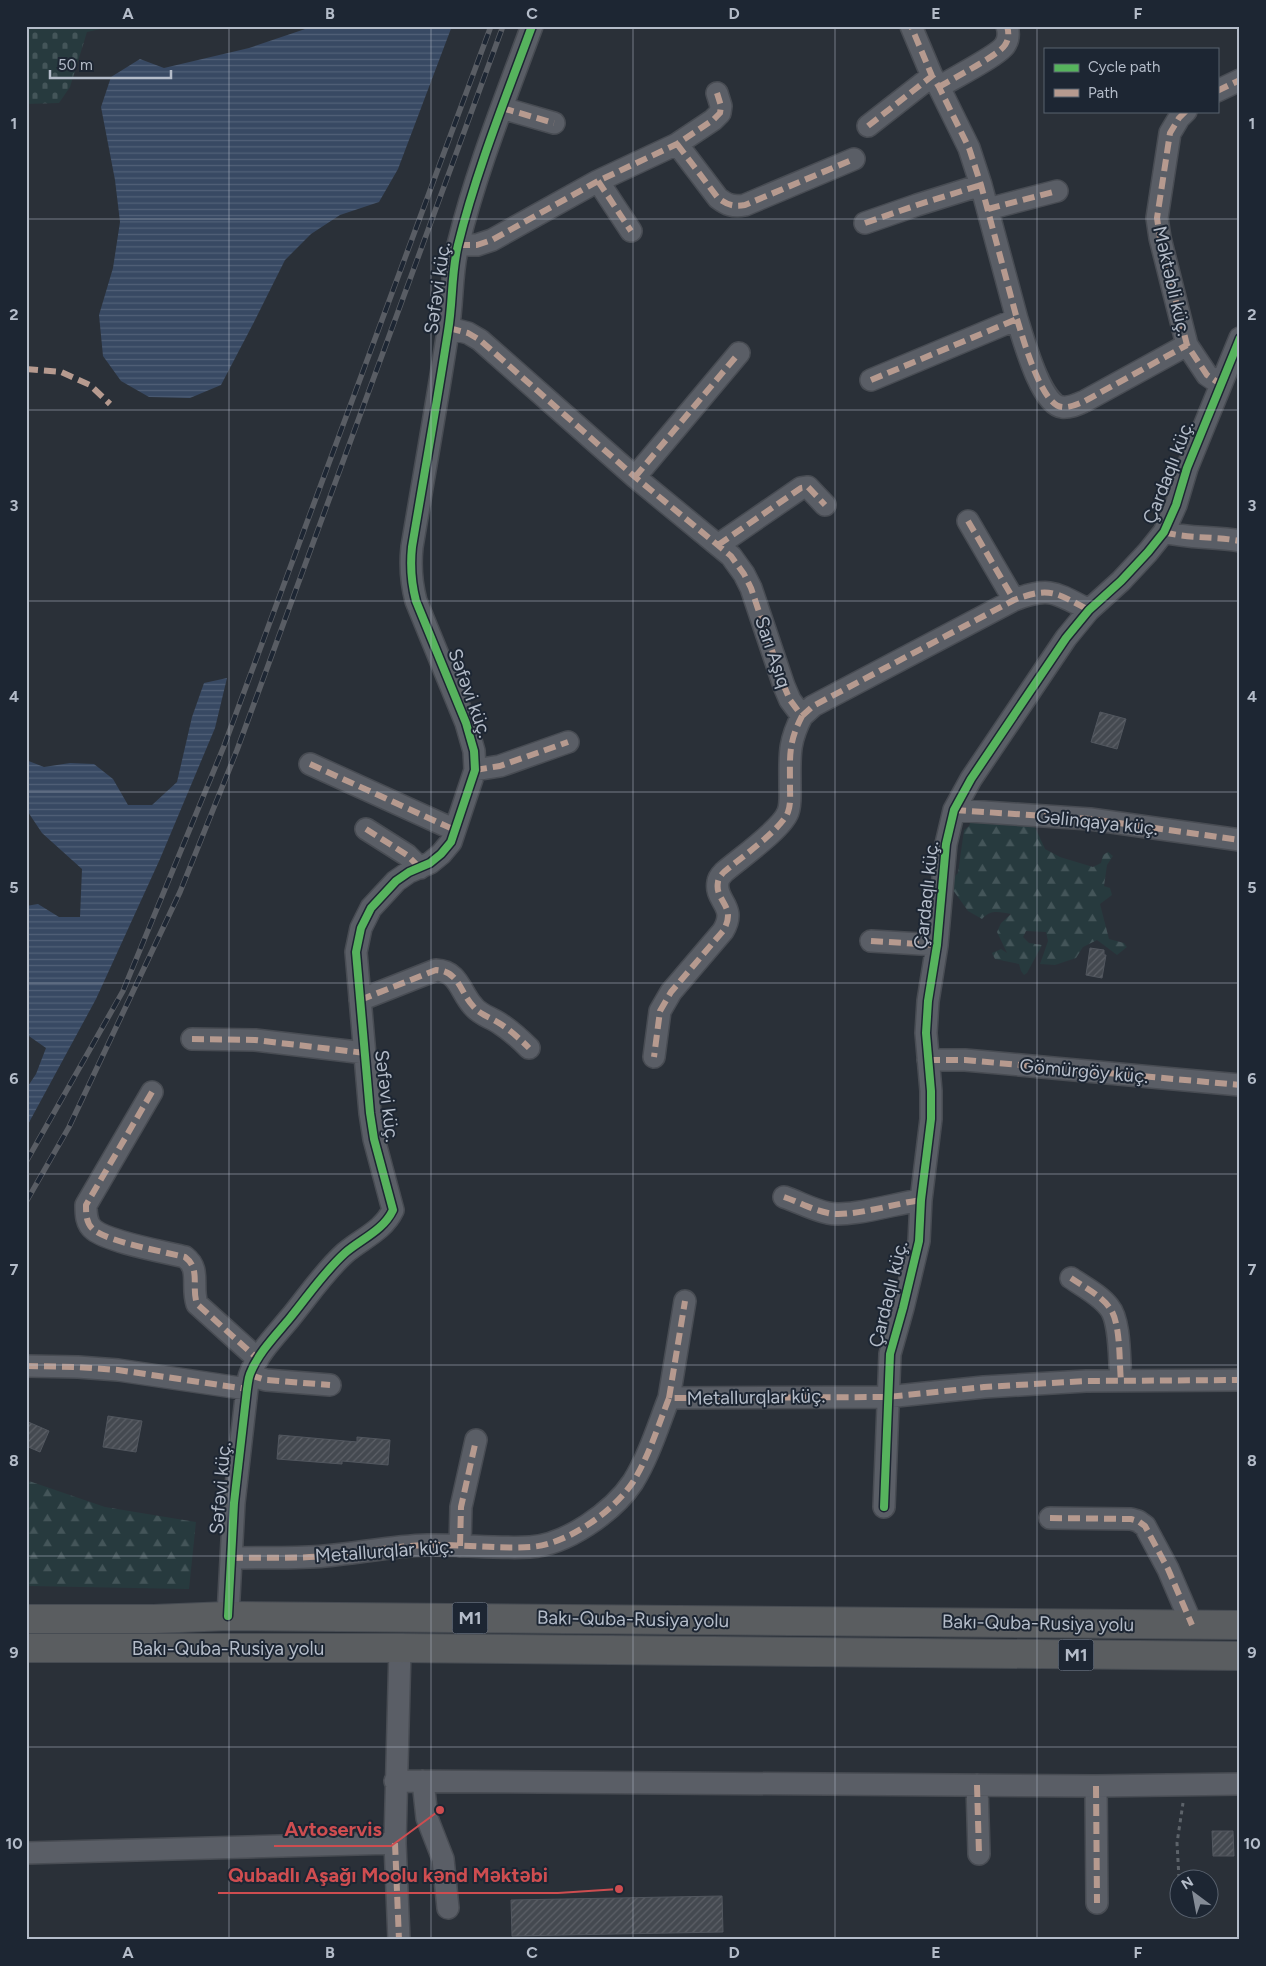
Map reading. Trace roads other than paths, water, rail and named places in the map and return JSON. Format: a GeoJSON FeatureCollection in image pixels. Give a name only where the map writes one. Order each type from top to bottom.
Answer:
{"type":"FeatureCollection","features":[{"type":"Feature","properties":{"kind":"highway","name":"Bakı-Quba-Rusiya yolu"},"geometry":{"type":"LineString","coordinates":[[26,1619],[154,1619],[228,1616],[1240,1625]]}},
{"type":"Feature","properties":{"kind":"highway","name":"Bakı-Quba-Rusiya yolu"},"geometry":{"type":"LineString","coordinates":[[26,1648],[400,1648],[1240,1656]]}},
{"type":"Feature","properties":{"kind":"street","name":"Səfəvi küç."},"geometry":{"type":"LineString","coordinates":[[228,1616],[230,1558],[252,1374],[333,1264],[349,1249],[380,1227],[389,1218],[393,1210],[374,1139],[364,1053],[356,952],[361,928],[371,908],[396,881],[430,863],[451,842],[475,770],[474,751],[466,723],[416,601],[410,568],[448,328],[458,245],[502,108],[532,26]]}},
{"type":"Feature","properties":{"kind":"street"},"geometry":{"type":"LineString","coordinates":[[911,26],[970,148],[1017,319],[1043,390],[1051,402],[1060,408],[1071,407],[1188,345]]}},
{"type":"Feature","properties":{"kind":"street"},"geometry":{"type":"LineString","coordinates":[[868,126],[936,81],[996,54],[1005,45],[1009,34],[1007,26]]}},
{"type":"Feature","properties":{"kind":"street"},"geometry":{"type":"LineString","coordinates":[[1218,91],[1240,80]]}},
{"type":"Feature","properties":{"kind":"street"},"geometry":{"type":"LineString","coordinates":[[458,245],[477,245],[492,240],[598,181],[677,144],[713,120],[720,113],[721,106],[717,93]]}},
{"type":"Feature","properties":{"kind":"street"},"geometry":{"type":"LineString","coordinates":[[502,108],[554,123]]}},
{"type":"Feature","properties":{"kind":"street","name":"Məktəbli küç."},"geometry":{"type":"LineString","coordinates":[[1185,112],[1178,118],[1170,133],[1158,218],[1160,238],[1188,345],[1207,375],[1220,384]]}},
{"type":"Feature","properties":{"kind":"street"},"geometry":{"type":"LineString","coordinates":[[677,144],[718,198],[727,205],[735,206],[745,205],[854,158]]}},
{"type":"Feature","properties":{"kind":"street"},"geometry":{"type":"LineString","coordinates":[[598,181],[631,231]]}},
{"type":"Feature","properties":{"kind":"street"},"geometry":{"type":"LineString","coordinates":[[865,223],[916,204],[981,185]]}},
{"type":"Feature","properties":{"kind":"street"},"geometry":{"type":"LineString","coordinates":[[988,209],[1057,191]]}},
{"type":"Feature","properties":{"kind":"street"},"geometry":{"type":"LineString","coordinates":[[871,380],[1017,319]]}},
{"type":"Feature","properties":{"kind":"street","name":"Sarı Aşıq"},"geometry":{"type":"LineString","coordinates":[[448,328],[468,333],[480,340],[634,477],[731,556],[747,581],[784,686],[790,700],[802,716]]}},
{"type":"Feature","properties":{"kind":"street","name":"Çardaqlı küç."},"geometry":{"type":"LineString","coordinates":[[884,1507],[890,1354],[919,1241],[921,1200],[931,1119],[931,1091],[926,1033],[928,1001],[937,945],[946,844],[954,810],[971,779],[1066,638],[1089,610],[1121,581],[1164,532],[1176,505],[1187,468],[1240,338]]}},
{"type":"Feature","properties":{"kind":"street"},"geometry":{"type":"LineString","coordinates":[[634,477],[739,353]]}},
{"type":"Feature","properties":{"kind":"street"},"geometry":{"type":"LineString","coordinates":[[718,545],[801,488],[808,487],[825,505]]}},
{"type":"Feature","properties":{"kind":"street"},"geometry":{"type":"LineString","coordinates":[[968,521],[1014,600]]}},
{"type":"Feature","properties":{"kind":"street"},"geometry":{"type":"LineString","coordinates":[[1164,532],[1181,537],[1228,538],[1240,541]]}},
{"type":"Feature","properties":{"kind":"street"},"geometry":{"type":"LineString","coordinates":[[654,1057],[660,1011],[671,992],[723,931],[728,922],[728,913],[719,892],[718,882],[724,872],[782,823],[788,812],[790,799],[790,750],[793,734],[802,716],[813,706],[1014,600],[1034,592],[1052,592],[1089,610]]}},
{"type":"Feature","properties":{"kind":"street"},"geometry":{"type":"LineString","coordinates":[[475,770],[500,766],[568,742]]}},
{"type":"Feature","properties":{"kind":"street"},"geometry":{"type":"LineString","coordinates":[[310,764],[455,830]]}},
{"type":"Feature","properties":{"kind":"street","name":"Gəlinqaya küç."},"geometry":{"type":"LineString","coordinates":[[954,810],[1041,814],[1090,819],[1240,840]]}},
{"type":"Feature","properties":{"kind":"street"},"geometry":{"type":"LineString","coordinates":[[366,829],[407,856],[420,868]]}},
{"type":"Feature","properties":{"kind":"street"},"geometry":{"type":"LineString","coordinates":[[871,940],[937,945]]}},
{"type":"Feature","properties":{"kind":"street"},"geometry":{"type":"LineString","coordinates":[[360,1000],[436,970],[443,970],[451,973],[472,1006],[480,1014],[510,1031],[529,1048]]}},
{"type":"Feature","properties":{"kind":"street"},"geometry":{"type":"LineString","coordinates":[[192,1039],[255,1040],[364,1053]]}},
{"type":"Feature","properties":{"kind":"street","name":"Gömürgöy küç."},"geometry":{"type":"LineString","coordinates":[[928,1060],[965,1060],[1240,1085]]}},
{"type":"Feature","properties":{"kind":"street"},"geometry":{"type":"LineString","coordinates":[[152,1092],[86,1205],[86,1218],[94,1230],[109,1238],[185,1258],[193,1263],[195,1272],[194,1294],[197,1304],[252,1374]]}},
{"type":"Feature","properties":{"kind":"street"},"geometry":{"type":"LineString","coordinates":[[784,1197],[829,1214],[845,1215],[921,1200]]}},
{"type":"Feature","properties":{"kind":"street"},"geometry":{"type":"LineString","coordinates":[[1071,1278],[1102,1299],[1113,1313],[1121,1381]]}},
{"type":"Feature","properties":{"kind":"street"},"geometry":{"type":"LineString","coordinates":[[669,1398],[685,1301]]}},
{"type":"Feature","properties":{"kind":"street"},"geometry":{"type":"LineString","coordinates":[[26,1366],[252,1374],[266,1380],[330,1385]]}},
{"type":"Feature","properties":{"kind":"street","name":"Metallurqlar küç."},"geometry":{"type":"LineString","coordinates":[[230,1558],[322,1557],[398,1546],[531,1547],[554,1542],[579,1531],[619,1498],[632,1483],[648,1455],[669,1398],[887,1397],[984,1387],[1121,1381],[1240,1380]]}},
{"type":"Feature","properties":{"kind":"street"},"geometry":{"type":"LineString","coordinates":[[460,1546],[461,1507],[476,1440]]}},
{"type":"Feature","properties":{"kind":"street"},"geometry":{"type":"LineString","coordinates":[[1050,1518],[1131,1520],[1145,1526],[1168,1569],[1192,1625]]}},
{"type":"Feature","properties":{"kind":"street"},"geometry":{"type":"LineString","coordinates":[[399,1940],[395,1843],[395,1781],[400,1648]]}},
{"type":"Feature","properties":{"kind":"street"},"geometry":{"type":"LineString","coordinates":[[395,1781],[1096,1786],[1240,1784]]}},
{"type":"Feature","properties":{"kind":"street"},"geometry":{"type":"LineString","coordinates":[[423,1781],[428,1818],[443,1859],[448,1908]]}},
{"type":"Feature","properties":{"kind":"street"},"geometry":{"type":"LineString","coordinates":[[977,1785],[979,1854]]}},
{"type":"Feature","properties":{"kind":"street"},"geometry":{"type":"LineString","coordinates":[[1096,1786],[1096,1903]]}},
{"type":"Feature","properties":{"kind":"street"},"geometry":{"type":"LineString","coordinates":[[26,1853],[395,1843]]}},
{"type":"Feature","properties":{"kind":"water"},"geometry":{"type":"Polygon","coordinates":[[[314,26],[452,26],[398,169],[379,202],[340,215],[311,234],[285,260],[221,385],[190,398],[149,397],[121,381],[103,356],[99,315],[113,268],[120,222],[115,180],[101,107],[111,77],[140,59],[164,68],[249,48],[314,26]]]}},
{"type":"Feature","properties":{"kind":"water"},"geometry":{"type":"Polygon","coordinates":[[[227,678],[215,728],[160,859],[96,999],[26,1128],[26,1089],[36,1074],[46,1048],[26,1034],[26,906],[38,904],[59,917],[80,917],[82,869],[42,833],[26,809],[26,760],[44,767],[70,763],[94,764],[113,779],[128,805],[152,805],[177,782],[192,717],[204,683],[227,678]]]}},
{"type":"Feature","properties":{"kind":"railway"},"geometry":{"type":"LineString","coordinates":[[26,1162],[123,991],[224,746],[491,26]]}},
{"type":"Feature","properties":{"kind":"railway"},"geometry":{"type":"LineString","coordinates":[[26,1202],[69,1127],[180,892],[237,750],[503,26]]}},
{"type":"Feature","properties":{"kind":"place","name":"Avtoservis"},"geometry":{"type":"Point","coordinates":[440,1810]}},
{"type":"Feature","properties":{"kind":"place","name":"Qubadlı Aşağı Moolu kənd Məktəbi"},"geometry":{"type":"Point","coordinates":[619,1889]}}]}
